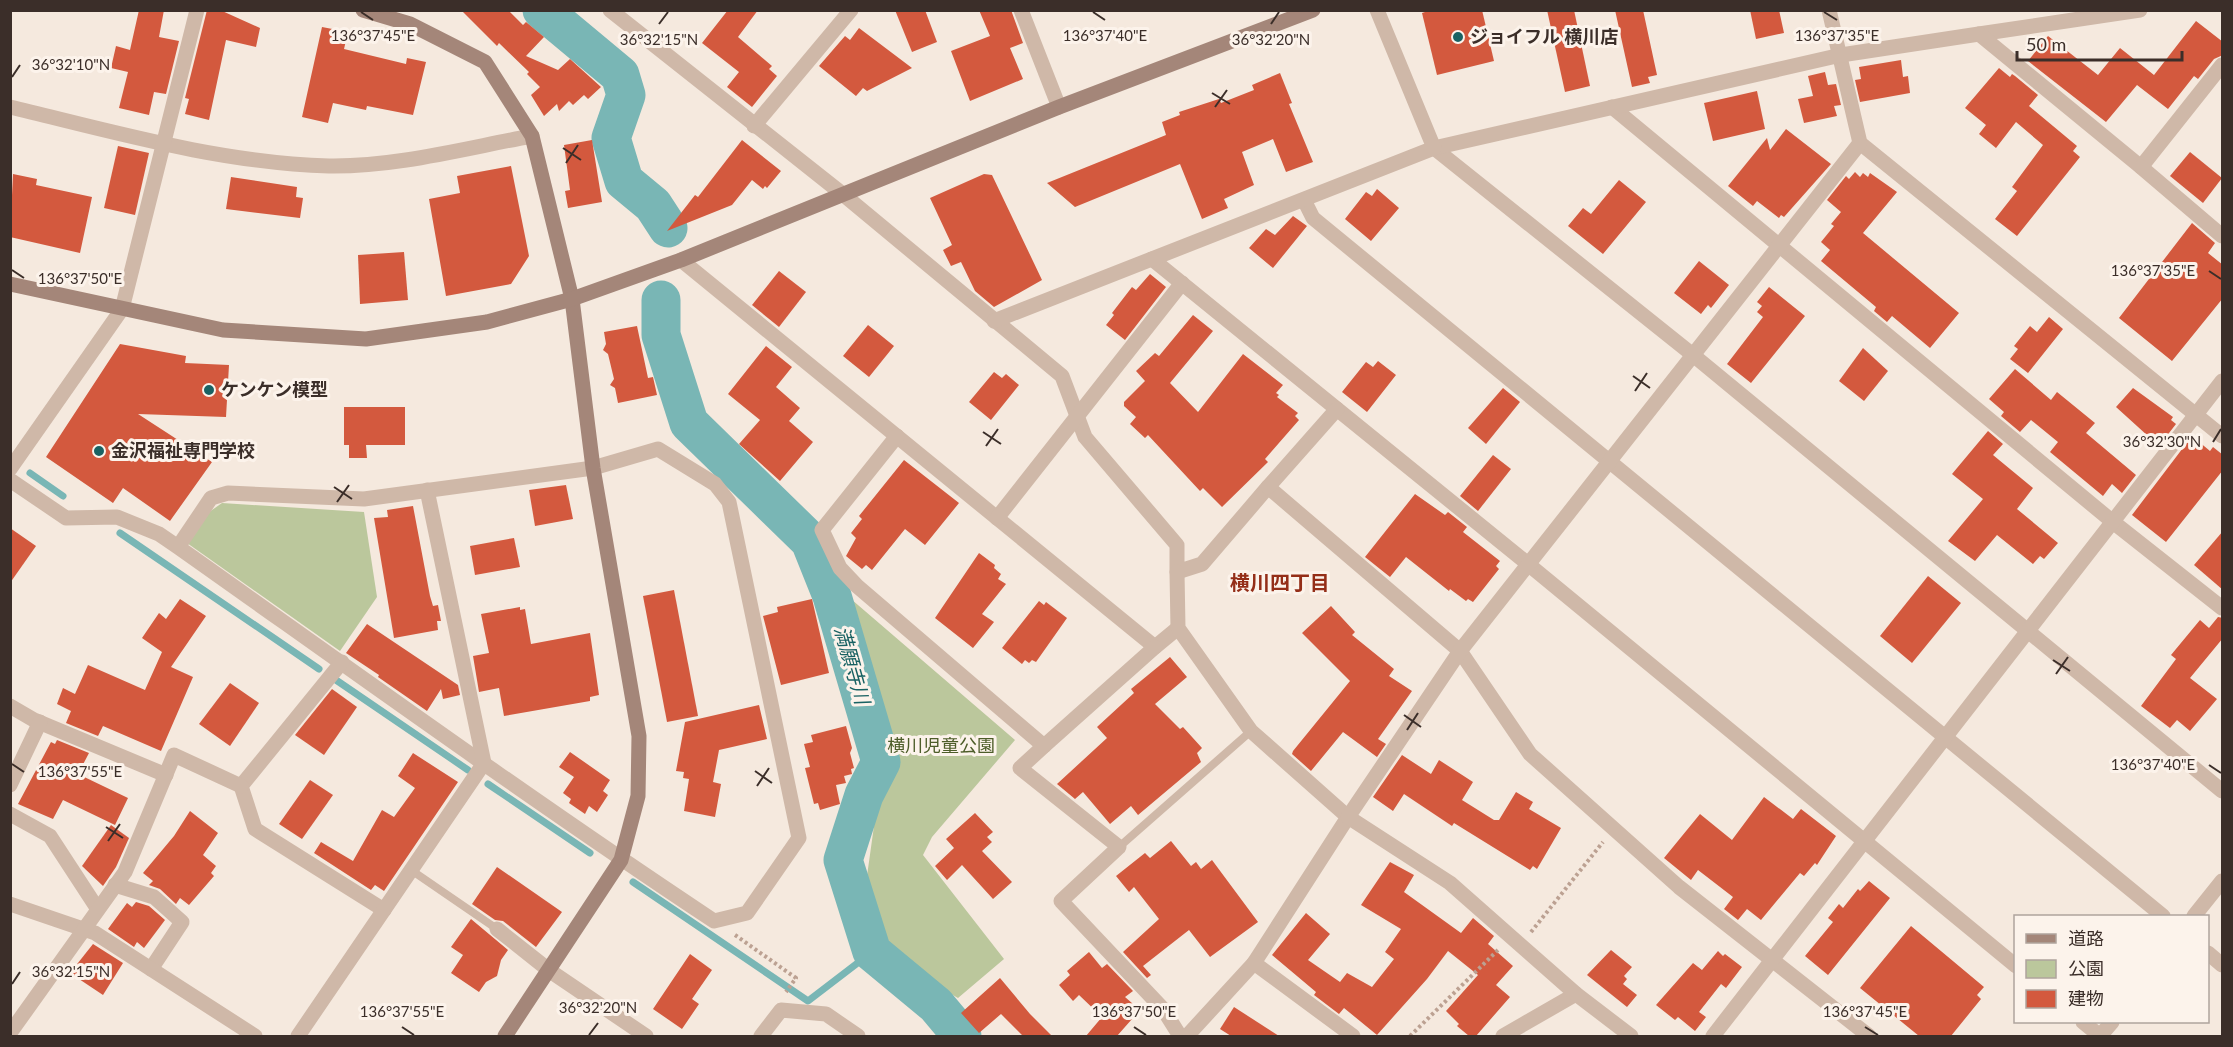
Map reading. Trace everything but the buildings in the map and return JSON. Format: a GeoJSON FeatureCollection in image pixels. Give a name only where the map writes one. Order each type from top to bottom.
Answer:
{"type":"FeatureCollection","features":[{"type":"Feature","properties":{"kind":"street"},"geometry":{"type":"LineString","coordinates":[[10,469],[122,309],[197,10]]}},
{"type":"Feature","properties":{"kind":"street"},"geometry":{"type":"LineString","coordinates":[[363,10],[410,24],[485,63],[532,136],[572,299],[593,468],[639,736],[638,796],[621,860],[550,971],[505,1036]]}},
{"type":"Feature","properties":{"kind":"street"},"geometry":{"type":"LineString","coordinates":[[610,10],[845,196],[1062,376],[1084,437],[1177,545],[1178,628],[1251,731],[1348,817],[1450,883],[1576,994],[1631,1036]]}},
{"type":"Feature","properties":{"kind":"street"},"geometry":{"type":"LineString","coordinates":[[754,126],[851,10]]}},
{"type":"Feature","properties":{"kind":"street"},"geometry":{"type":"LineString","coordinates":[[1021,10],[1059,107]]}},
{"type":"Feature","properties":{"kind":"street"},"geometry":{"type":"LineString","coordinates":[[10,284],[224,330],[366,339],[487,322],[572,299],[681,260],[845,196],[1059,107],[1313,10]]}},
{"type":"Feature","properties":{"kind":"street"},"geometry":{"type":"LineString","coordinates":[[1377,10],[1434,148],[1693,355],[2027,633],[2223,791]]}},
{"type":"Feature","properties":{"kind":"street"},"geometry":{"type":"LineString","coordinates":[[1829,10],[1860,143],[2223,436]]}},
{"type":"Feature","properties":{"kind":"street"},"geometry":{"type":"LineString","coordinates":[[994,321],[1434,148],[1841,55],[2140,10]]}},
{"type":"Feature","properties":{"kind":"street"},"geometry":{"type":"LineString","coordinates":[[1979,34],[2223,236]]}},
{"type":"Feature","properties":{"kind":"street"},"geometry":{"type":"LineString","coordinates":[[2141,167],[2223,65]]}},
{"type":"Feature","properties":{"kind":"street"},"geometry":{"type":"LineString","coordinates":[[10,107],[162,143],[266,160],[330,166],[396,161],[532,136]]}},
{"type":"Feature","properties":{"kind":"street"},"geometry":{"type":"LineString","coordinates":[[1612,107],[2114,522],[2223,608]]}},
{"type":"Feature","properties":{"kind":"street"},"geometry":{"type":"LineString","coordinates":[[1187,1036],[1254,963],[1348,817],[1460,651],[1860,143]]}},
{"type":"Feature","properties":{"kind":"street"},"geometry":{"type":"LineString","coordinates":[[1304,200],[1313,218],[1947,736],[2162,915]]}},
{"type":"Feature","properties":{"kind":"street"},"geometry":{"type":"LineString","coordinates":[[1152,259],[1528,564],[2014,964]]}},
{"type":"Feature","properties":{"kind":"street"},"geometry":{"type":"LineString","coordinates":[[681,260],[1155,648]]}},
{"type":"Feature","properties":{"kind":"street"},"geometry":{"type":"LineString","coordinates":[[997,518],[1182,282]]}},
{"type":"Feature","properties":{"kind":"street"},"geometry":{"type":"LineString","coordinates":[[1713,1036],[2223,381]]}},
{"type":"Feature","properties":{"kind":"street"},"geometry":{"type":"LineString","coordinates":[[1177,572],[1203,564],[1337,409]]}},
{"type":"Feature","properties":{"kind":"street"},"geometry":{"type":"LineString","coordinates":[[897,436],[822,530],[840,568],[857,586],[1044,746]]}},
{"type":"Feature","properties":{"kind":"street"},"geometry":{"type":"LineString","coordinates":[[10,480],[66,518],[117,517],[159,534],[621,860],[714,921],[747,913],[800,838],[729,502],[715,484],[658,449],[593,468],[364,499],[228,493],[211,498],[178,547]]}},
{"type":"Feature","properties":{"kind":"street"},"geometry":{"type":"LineString","coordinates":[[1268,487],[1460,651],[1530,754],[1679,887],[1869,1036]]}},
{"type":"Feature","properties":{"kind":"street"},"geometry":{"type":"LineString","coordinates":[[298,1036],[484,763],[427,490]]}},
{"type":"Feature","properties":{"kind":"street"},"geometry":{"type":"LineString","coordinates":[[1178,628],[1020,768],[1119,847],[1061,901],[1163,1010],[1180,1036]]}},
{"type":"Feature","properties":{"kind":"street"},"geometry":{"type":"LineString","coordinates":[[241,786],[342,663]]}},
{"type":"Feature","properties":{"kind":"street"},"geometry":{"type":"LineString","coordinates":[[10,706],[40,722],[166,775]]}},
{"type":"Feature","properties":{"kind":"street"},"geometry":{"type":"LineString","coordinates":[[10,785],[40,722]]}},
{"type":"Feature","properties":{"kind":"street"},"geometry":{"type":"LineString","coordinates":[[10,1033],[97,908],[125,872],[174,755],[241,786],[255,829],[384,910]]}},
{"type":"Feature","properties":{"kind":"street"},"geometry":{"type":"LineString","coordinates":[[10,814],[51,836],[97,908]]}},
{"type":"Feature","properties":{"kind":"street"},"geometry":{"type":"LineString","coordinates":[[2195,915],[2223,880]]}},
{"type":"Feature","properties":{"kind":"street"},"geometry":{"type":"LineString","coordinates":[[115,885],[154,897],[182,922],[151,969]]}},
{"type":"Feature","properties":{"kind":"street"},"geometry":{"type":"LineString","coordinates":[[10,904],[95,933],[255,1036]]}},
{"type":"Feature","properties":{"kind":"street"},"geometry":{"type":"LineString","coordinates":[[497,929],[550,971],[646,1036]]}},
{"type":"Feature","properties":{"kind":"street"},"geometry":{"type":"LineString","coordinates":[[2209,954],[2223,965]]}},
{"type":"Feature","properties":{"kind":"street"},"geometry":{"type":"LineString","coordinates":[[1254,963],[1353,1036]]}},
{"type":"Feature","properties":{"kind":"street"},"geometry":{"type":"LineString","coordinates":[[1503,1036],[1576,994]]}},
{"type":"Feature","properties":{"kind":"street"},"geometry":{"type":"LineString","coordinates":[[761,1036],[781,1010],[826,1014],[858,1036]]}},
{"type":"Feature","properties":{"kind":"street"},"geometry":{"type":"LineString","coordinates":[[2084,1023],[2100,1036],[2111,1023]]}},
{"type":"Feature","properties":{"kind":"lane"},"geometry":{"type":"LineString","coordinates":[[1119,847],[1251,731]]}},
{"type":"Feature","properties":{"kind":"lane"},"geometry":{"type":"LineString","coordinates":[[411,870],[497,929]]}},
{"type":"Feature","properties":{"kind":"path"},"geometry":{"type":"LineString","coordinates":[[1410,1036],[1517,940],[1614,827]]}},
{"type":"Feature","properties":{"kind":"path"},"geometry":{"type":"LineString","coordinates":[[714,921],[796,978],[786,993]]}},
{"type":"Feature","properties":{"kind":"green space"},"geometry":{"type":"Polygon","coordinates":[[[222,503],[364,512],[377,597],[340,651],[187,543],[202,517],[222,503]]]}},
{"type":"Feature","properties":{"kind":"green space","name":"横川児童公園"},"geometry":{"type":"Polygon","coordinates":[[[844,593],[1015,740],[932,837],[923,855],[1004,959],[958,998],[895,962],[870,923],[867,876],[880,783],[891,763],[844,593]]]}},
{"type":"Feature","properties":{"kind":"waterway","name":"満願寺川"},"geometry":{"type":"LineString","coordinates":[[542,10],[620,75],[626,95],[611,138],[624,181],[653,205],[668,228]]}},
{"type":"Feature","properties":{"kind":"waterway","name":"満願寺川"},"geometry":{"type":"LineString","coordinates":[[661,300],[661,335],[689,423],[810,541],[832,596],[881,762],[864,795],[843,860],[872,952],[936,1005],[962,1036]]}},
{"type":"Feature","properties":{"kind":"waterway"},"geometry":{"type":"LineString","coordinates":[[30,473],[63,496]]}},
{"type":"Feature","properties":{"kind":"waterway"},"geometry":{"type":"LineString","coordinates":[[120,533],[319,669]]}},
{"type":"Feature","properties":{"kind":"waterway"},"geometry":{"type":"LineString","coordinates":[[336,680],[468,770]]}},
{"type":"Feature","properties":{"kind":"waterway"},"geometry":{"type":"LineString","coordinates":[[488,784],[590,853]]}},
{"type":"Feature","properties":{"kind":"waterway"},"geometry":{"type":"LineString","coordinates":[[633,882],[808,1001],[872,952]]}},
{"type":"Feature","properties":{"kind":"place","name":"ジョイフル 横川店"},"geometry":{"type":"Point","coordinates":[1458,37]}},
{"type":"Feature","properties":{"kind":"place","name":"ケンケン模型"},"geometry":{"type":"Point","coordinates":[209,390]}},
{"type":"Feature","properties":{"kind":"place","name":"金沢福祉専門学校"},"geometry":{"type":"Point","coordinates":[99,451]}},
{"type":"Feature","properties":{"kind":"district","name":"横川四丁目"},"geometry":{"type":"Point","coordinates":[1280,583]}}]}
